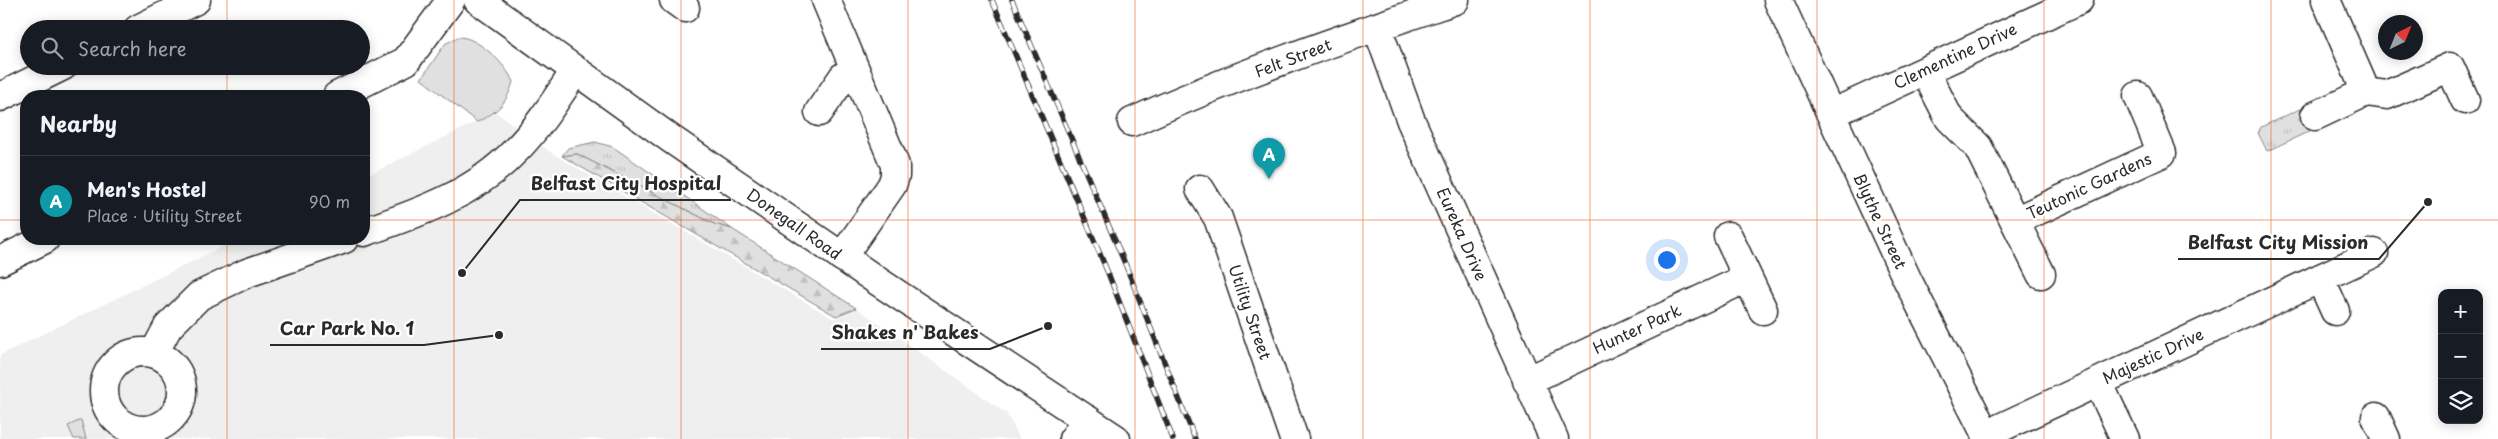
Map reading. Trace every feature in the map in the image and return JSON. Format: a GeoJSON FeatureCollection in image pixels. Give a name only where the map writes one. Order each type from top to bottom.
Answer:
{"type":"FeatureCollection","features":[{"type":"Feature","properties":{"kind":"street"},"geometry":{"type":"LineString","coordinates":[[156,20],[196,0]]}},
{"type":"Feature","properties":{"kind":"street"},"geometry":{"type":"LineString","coordinates":[[349,90],[406,61],[450,0]]}},
{"type":"Feature","properties":{"kind":"street","name":"Donegall Road"},"geometry":{"type":"LineString","coordinates":[[478,0],[576,71],[1095,432]]}},
{"type":"Feature","properties":{"kind":"street"},"geometry":{"type":"LineString","coordinates":[[826,0],[895,165],[896,176],[892,186],[842,257]]}},
{"type":"Feature","properties":{"kind":"street","name":"Felt Street"},"geometry":{"type":"LineString","coordinates":[[1132,122],[1184,98],[1455,0]]}},
{"type":"Feature","properties":{"kind":"street","name":"Blythe Street"},"geometry":{"type":"LineString","coordinates":[[1778,0],[1907,279],[1987,437]]}},
{"type":"Feature","properties":{"kind":"street","name":"Clementine Drive"},"geometry":{"type":"LineString","coordinates":[[1831,114],[1924,71],[2051,5],[2079,0]]}},
{"type":"Feature","properties":{"kind":"street"},"geometry":{"type":"LineString","coordinates":[[2326,0],[2366,92]]}},
{"type":"Feature","properties":{"kind":"street","name":"Eureka Drive"},"geometry":{"type":"LineString","coordinates":[[1377,27],[1411,121],[1554,439]]}},
{"type":"Feature","properties":{"kind":"street"},"geometry":{"type":"LineString","coordinates":[[2315,116],[2366,92],[2387,95],[2450,67],[2465,100]]}},
{"type":"Feature","properties":{"kind":"street"},"geometry":{"type":"LineString","coordinates":[[819,112],[843,77],[856,69]]}},
{"type":"Feature","properties":{"kind":"street"},"geometry":{"type":"LineString","coordinates":[[370,230],[421,212],[471,188],[516,151],[576,71]]}},
{"type":"Feature","properties":{"kind":"street"},"geometry":{"type":"LineString","coordinates":[[1924,71],[1949,118],[1978,147],[2041,274]]}},
{"type":"Feature","properties":{"kind":"street"},"geometry":{"type":"LineString","coordinates":[[0,97],[45,75]]}},
{"type":"Feature","properties":{"kind":"street","name":"Teutonic Gardens"},"geometry":{"type":"LineString","coordinates":[[2015,221],[2162,153],[2138,96]]}},
{"type":"Feature","properties":{"kind":"street","name":"Utility Street"},"geometry":{"type":"LineString","coordinates":[[1200,189],[1218,218],[1294,439]]}},
{"type":"Feature","properties":{"kind":"street"},"geometry":{"type":"LineString","coordinates":[[1728,236],[1763,310]]}},
{"type":"Feature","properties":{"kind":"street"},"geometry":{"type":"LineString","coordinates":[[0,261],[33,245]]}},
{"type":"Feature","properties":{"kind":"street"},"geometry":{"type":"LineString","coordinates":[[154,353],[168,327],[199,296],[247,273],[327,245]]}},
{"type":"Feature","properties":{"kind":"street","name":"Majestic Drive"},"geometry":{"type":"LineString","coordinates":[[1987,437],[2098,382],[2374,253]]}},
{"type":"Feature","properties":{"kind":"street","name":"Hunter Park"},"geometry":{"type":"LineString","coordinates":[[1527,381],[1747,278]]}},
{"type":"Feature","properties":{"kind":"street"},"geometry":{"type":"LineString","coordinates":[[2320,278],[2335,311]]}},
{"type":"Feature","properties":{"kind":"street"},"geometry":{"type":"LineString","coordinates":[[154,353],[166,359],[175,368],[181,380],[180,406],[173,417],[163,425],[136,435],[114,417],[106,406],[105,379],[120,359],[130,354],[154,353]]}},
{"type":"Feature","properties":{"kind":"street"},"geometry":{"type":"LineString","coordinates":[[2098,382],[2125,439]]}},
{"type":"Feature","properties":{"kind":"shaded area"},"geometry":{"type":"Polygon","coordinates":[[[496,112],[553,154],[834,319],[857,308],[1007,414],[1020,439],[0,439],[0,355],[226,245],[370,245],[370,174],[496,112]]]}},
{"type":"Feature","properties":{"kind":"green space"},"geometry":{"type":"Polygon","coordinates":[[[458,37],[474,41],[482,46],[505,68],[513,82],[507,97],[500,107],[477,122],[421,79],[445,44],[458,37]]]}},
{"type":"Feature","properties":{"kind":"green space"},"geometry":{"type":"Polygon","coordinates":[[[2300,109],[2310,131],[2267,151],[2258,133],[2261,127],[2300,109]]]}},
{"type":"Feature","properties":{"kind":"green space"},"geometry":{"type":"Polygon","coordinates":[[[595,142],[613,147],[732,229],[714,224],[577,154],[562,156],[568,148],[595,142]]]}},
{"type":"Feature","properties":{"kind":"green space"},"geometry":{"type":"Polygon","coordinates":[[[577,154],[714,224],[732,229],[856,308],[836,316],[562,156],[577,154]]]}},
{"type":"Feature","properties":{"kind":"green space"},"geometry":{"type":"Polygon","coordinates":[[[81,420],[86,439],[74,439],[68,426],[81,420]]]}},
{"type":"Feature","properties":{"kind":"railway"},"geometry":{"type":"LineString","coordinates":[[992,0],[1108,273],[1173,439]]}},
{"type":"Feature","properties":{"kind":"railway"},"geometry":{"type":"LineString","coordinates":[[1012,0],[1126,266],[1195,439]]}},
{"type":"Feature","properties":{"kind":"place","name":"Men's Hostel"},"geometry":{"type":"Point","coordinates":[1269,179]}},
{"type":"Feature","properties":{"kind":"place","name":"Belfast City Mission"},"geometry":{"type":"Point","coordinates":[2428,202]}},
{"type":"Feature","properties":{"kind":"place","name":"Belfast City Hospital"},"geometry":{"type":"Point","coordinates":[462,273]}},
{"type":"Feature","properties":{"kind":"place","name":"Shakes n' Bakes"},"geometry":{"type":"Point","coordinates":[1048,326]}},
{"type":"Feature","properties":{"kind":"place","name":"Car Park No. 1"},"geometry":{"type":"Point","coordinates":[499,335]}}]}
